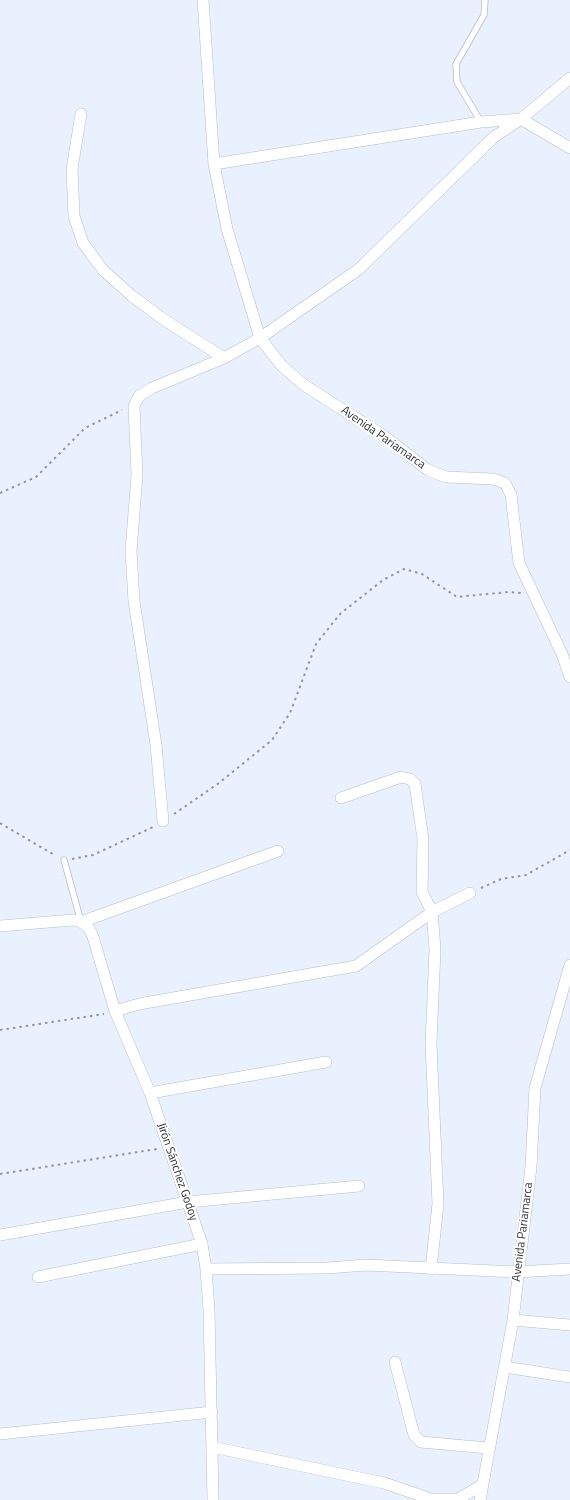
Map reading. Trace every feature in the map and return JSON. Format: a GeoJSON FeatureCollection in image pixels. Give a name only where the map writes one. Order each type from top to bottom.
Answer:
{"type":"FeatureCollection","features":[{"type":"Feature","properties":{"kind":"street"},"geometry":{"type":"LineString","coordinates":[[203,0],[214,164],[227,229],[260,338]]}},
{"type":"Feature","properties":{"kind":"street"},"geometry":{"type":"LineString","coordinates":[[163,821],[156,746],[134,601],[131,551],[136,475],[134,406],[139,396],[152,388],[224,358],[260,338],[359,270],[494,137],[521,119],[570,78]]}},
{"type":"Feature","properties":{"kind":"street"},"geometry":{"type":"LineString","coordinates":[[81,114],[72,169],[74,216],[83,244],[103,270],[132,296],[163,319],[224,358]]}},
{"type":"Feature","properties":{"kind":"street"},"geometry":{"type":"LineString","coordinates":[[214,164],[481,122],[521,119],[570,148]]}},
{"type":"Feature","properties":{"kind":"street","name":"Avenida Pariamarca"},"geometry":{"type":"LineString","coordinates":[[260,338],[282,366],[304,384],[384,436],[428,470],[446,477],[493,479],[505,484],[511,495],[519,563],[562,654],[570,677]]}},
{"type":"Feature","properties":{"kind":"street"},"geometry":{"type":"LineString","coordinates":[[341,798],[401,777],[410,779],[415,784],[423,839],[422,892],[432,912],[435,949],[431,1044],[438,1204],[431,1269]]}},
{"type":"Feature","properties":{"kind":"street"},"geometry":{"type":"LineString","coordinates":[[0,926],[73,920],[82,922],[278,851]]}},
{"type":"Feature","properties":{"kind":"street"},"geometry":{"type":"LineString","coordinates":[[115,1011],[139,1004],[356,966],[432,912],[470,893]]}},
{"type":"Feature","properties":{"kind":"street","name":"Jirón Sánchez Godoy"},"geometry":{"type":"LineString","coordinates":[[82,922],[89,928],[115,1011],[150,1093],[167,1147],[202,1244],[206,1269],[212,1412],[213,1500]]}},
{"type":"Feature","properties":{"kind":"street","name":"Avenida Pariamarca"},"geometry":{"type":"LineString","coordinates":[[480,1500],[488,1448],[513,1320],[517,1272],[531,1167],[535,1088],[570,966]]}},
{"type":"Feature","properties":{"kind":"street"},"geometry":{"type":"LineString","coordinates":[[150,1093],[326,1062]]}},
{"type":"Feature","properties":{"kind":"street"},"geometry":{"type":"LineString","coordinates":[[0,1235],[188,1202],[359,1186]]}},
{"type":"Feature","properties":{"kind":"street"},"geometry":{"type":"LineString","coordinates":[[38,1277],[202,1244]]}},
{"type":"Feature","properties":{"kind":"street"},"geometry":{"type":"LineString","coordinates":[[206,1269],[327,1268],[366,1264],[431,1269],[474,1268],[517,1272],[570,1269]]}},
{"type":"Feature","properties":{"kind":"street"},"geometry":{"type":"LineString","coordinates":[[513,1320],[570,1325]]}},
{"type":"Feature","properties":{"kind":"street"},"geometry":{"type":"LineString","coordinates":[[395,1362],[414,1435],[421,1442],[488,1448]]}},
{"type":"Feature","properties":{"kind":"street"},"geometry":{"type":"LineString","coordinates":[[504,1367],[570,1377]]}},
{"type":"Feature","properties":{"kind":"street"},"geometry":{"type":"LineString","coordinates":[[0,1434],[212,1412]]}},
{"type":"Feature","properties":{"kind":"street"},"geometry":{"type":"LineString","coordinates":[[212,1447],[384,1483],[431,1499],[458,1499],[482,1485]]}},
{"type":"Feature","properties":{"kind":"lane"},"geometry":{"type":"LineString","coordinates":[[481,122],[457,82],[456,64],[484,15],[485,0]]}},
{"type":"Feature","properties":{"kind":"lane","name":"Jirón Sánchez Godoy"},"geometry":{"type":"LineString","coordinates":[[64,860],[82,922]]}},
{"type":"Feature","properties":{"kind":"path"},"geometry":{"type":"LineString","coordinates":[[0,493],[36,477],[85,428],[134,406]]}},
{"type":"Feature","properties":{"kind":"path"},"geometry":{"type":"LineString","coordinates":[[0,823],[64,860],[93,855],[163,821],[219,782],[272,740],[290,713],[316,644],[340,614],[383,580],[404,569],[422,574],[457,597],[509,592],[534,596]]}},
{"type":"Feature","properties":{"kind":"path"},"geometry":{"type":"LineString","coordinates":[[470,893],[501,879],[526,875],[570,850]]}},
{"type":"Feature","properties":{"kind":"path"},"geometry":{"type":"LineString","coordinates":[[0,1030],[115,1011]]}},
{"type":"Feature","properties":{"kind":"path"},"geometry":{"type":"LineString","coordinates":[[0,1174],[167,1147]]}}]}
